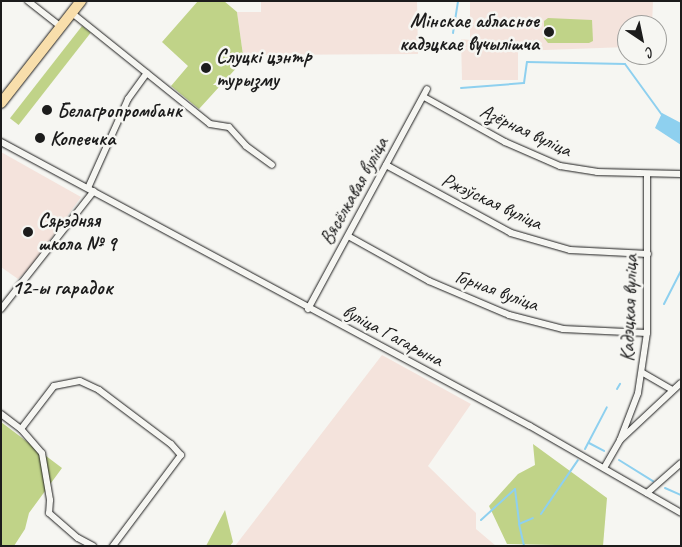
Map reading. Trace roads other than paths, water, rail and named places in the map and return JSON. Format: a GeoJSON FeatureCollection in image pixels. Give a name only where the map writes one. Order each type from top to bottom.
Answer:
{"type":"FeatureCollection","features":[{"type":"Feature","properties":{"kind":"main road"},"geometry":{"type":"LineString","coordinates":[[1,103],[81,1]]}},
{"type":"Feature","properties":{"kind":"street"},"geometry":{"type":"LineString","coordinates":[[28,1],[61,27]]}},
{"type":"Feature","properties":{"kind":"street"},"geometry":{"type":"LineString","coordinates":[[72,12],[210,124],[229,127],[246,146],[272,165]]}},
{"type":"Feature","properties":{"kind":"street"},"geometry":{"type":"LineString","coordinates":[[1,309],[91,189],[128,99],[147,73]]}},
{"type":"Feature","properties":{"kind":"street","name":"Вясёлкавая вуліца"},"geometry":{"type":"LineString","coordinates":[[308,309],[427,89]]}},
{"type":"Feature","properties":{"kind":"street","name":"Азёрная вуліца"},"geometry":{"type":"LineString","coordinates":[[424,97],[505,142],[560,166],[578,171],[681,174]]}},
{"type":"Feature","properties":{"kind":"street","name":"вуліца Гагарына"},"geometry":{"type":"LineString","coordinates":[[1,142],[604,468],[680,512]]}},
{"type":"Feature","properties":{"kind":"street","name":"Ржэўская вуліца"},"geometry":{"type":"LineString","coordinates":[[386,166],[511,233],[570,250],[648,254]]}},
{"type":"Feature","properties":{"kind":"street","name":"Кадэцкая вуліца"},"geometry":{"type":"LineString","coordinates":[[620,440],[643,373],[648,333],[648,174]]}},
{"type":"Feature","properties":{"kind":"street","name":"Горная вуліца"},"geometry":{"type":"LineString","coordinates":[[348,236],[429,281],[510,315],[563,328],[648,333]]}},
{"type":"Feature","properties":{"kind":"street"},"geometry":{"type":"LineString","coordinates":[[643,373],[673,390]]}},
{"type":"Feature","properties":{"kind":"street"},"geometry":{"type":"LineString","coordinates":[[21,429],[54,386],[80,381],[99,390],[171,444],[181,455],[113,546]]}},
{"type":"Feature","properties":{"kind":"street"},"geometry":{"type":"LineString","coordinates":[[604,468],[620,440],[681,383]]}},
{"type":"Feature","properties":{"kind":"street"},"geometry":{"type":"LineString","coordinates":[[1,414],[21,429],[42,453],[50,500],[49,513],[78,538],[93,546]]}},
{"type":"Feature","properties":{"kind":"street"},"geometry":{"type":"LineString","coordinates":[[647,493],[681,463]]}},
{"type":"Feature","properties":{"kind":"water"},"geometry":{"type":"Polygon","coordinates":[[[662,113],[681,123],[681,145],[655,128],[662,113]]]}},
{"type":"Feature","properties":{"kind":"waterway"},"geometry":{"type":"LineString","coordinates":[[453,33],[458,1]]}},
{"type":"Feature","properties":{"kind":"waterway"},"geometry":{"type":"LineString","coordinates":[[461,88],[524,83],[527,62],[625,64],[662,115]]}},
{"type":"Feature","properties":{"kind":"waterway"},"geometry":{"type":"LineString","coordinates":[[664,304],[681,270]]}},
{"type":"Feature","properties":{"kind":"waterway"},"geometry":{"type":"LineString","coordinates":[[617,389],[620,384]]}},
{"type":"Feature","properties":{"kind":"waterway"},"geometry":{"type":"LineString","coordinates":[[585,449],[607,407]]}},
{"type":"Feature","properties":{"kind":"waterway"},"geometry":{"type":"LineString","coordinates":[[589,443],[604,451]]}},
{"type":"Feature","properties":{"kind":"waterway"},"geometry":{"type":"LineString","coordinates":[[541,514],[578,460]]}},
{"type":"Feature","properties":{"kind":"waterway"},"geometry":{"type":"LineString","coordinates":[[619,460],[653,481]]}},
{"type":"Feature","properties":{"kind":"waterway"},"geometry":{"type":"LineString","coordinates":[[665,488],[681,495]]}},
{"type":"Feature","properties":{"kind":"waterway"},"geometry":{"type":"LineString","coordinates":[[481,520],[515,489],[519,524],[533,518]]}},
{"type":"Feature","properties":{"kind":"waterway"},"geometry":{"type":"LineString","coordinates":[[519,524],[524,546]]}},
{"type":"Feature","properties":{"kind":"place","name":"Мінскае абласное кадэцкае вучылішча"},"geometry":{"type":"Point","coordinates":[549,32]}},
{"type":"Feature","properties":{"kind":"place","name":"Слуцкі цэнтр турызму"},"geometry":{"type":"Point","coordinates":[206,68]}},
{"type":"Feature","properties":{"kind":"place","name":"Белагропромбанк"},"geometry":{"type":"Point","coordinates":[47,110]}},
{"type":"Feature","properties":{"kind":"place","name":"Копеечка"},"geometry":{"type":"Point","coordinates":[40,138]}},
{"type":"Feature","properties":{"kind":"place","name":"Сярэдняя школа № 9"},"geometry":{"type":"Point","coordinates":[28,232]}},
{"type":"Feature","properties":{"kind":"district","name":"12-ы гарадок"},"geometry":{"type":"Point","coordinates":[62,287]}}]}
